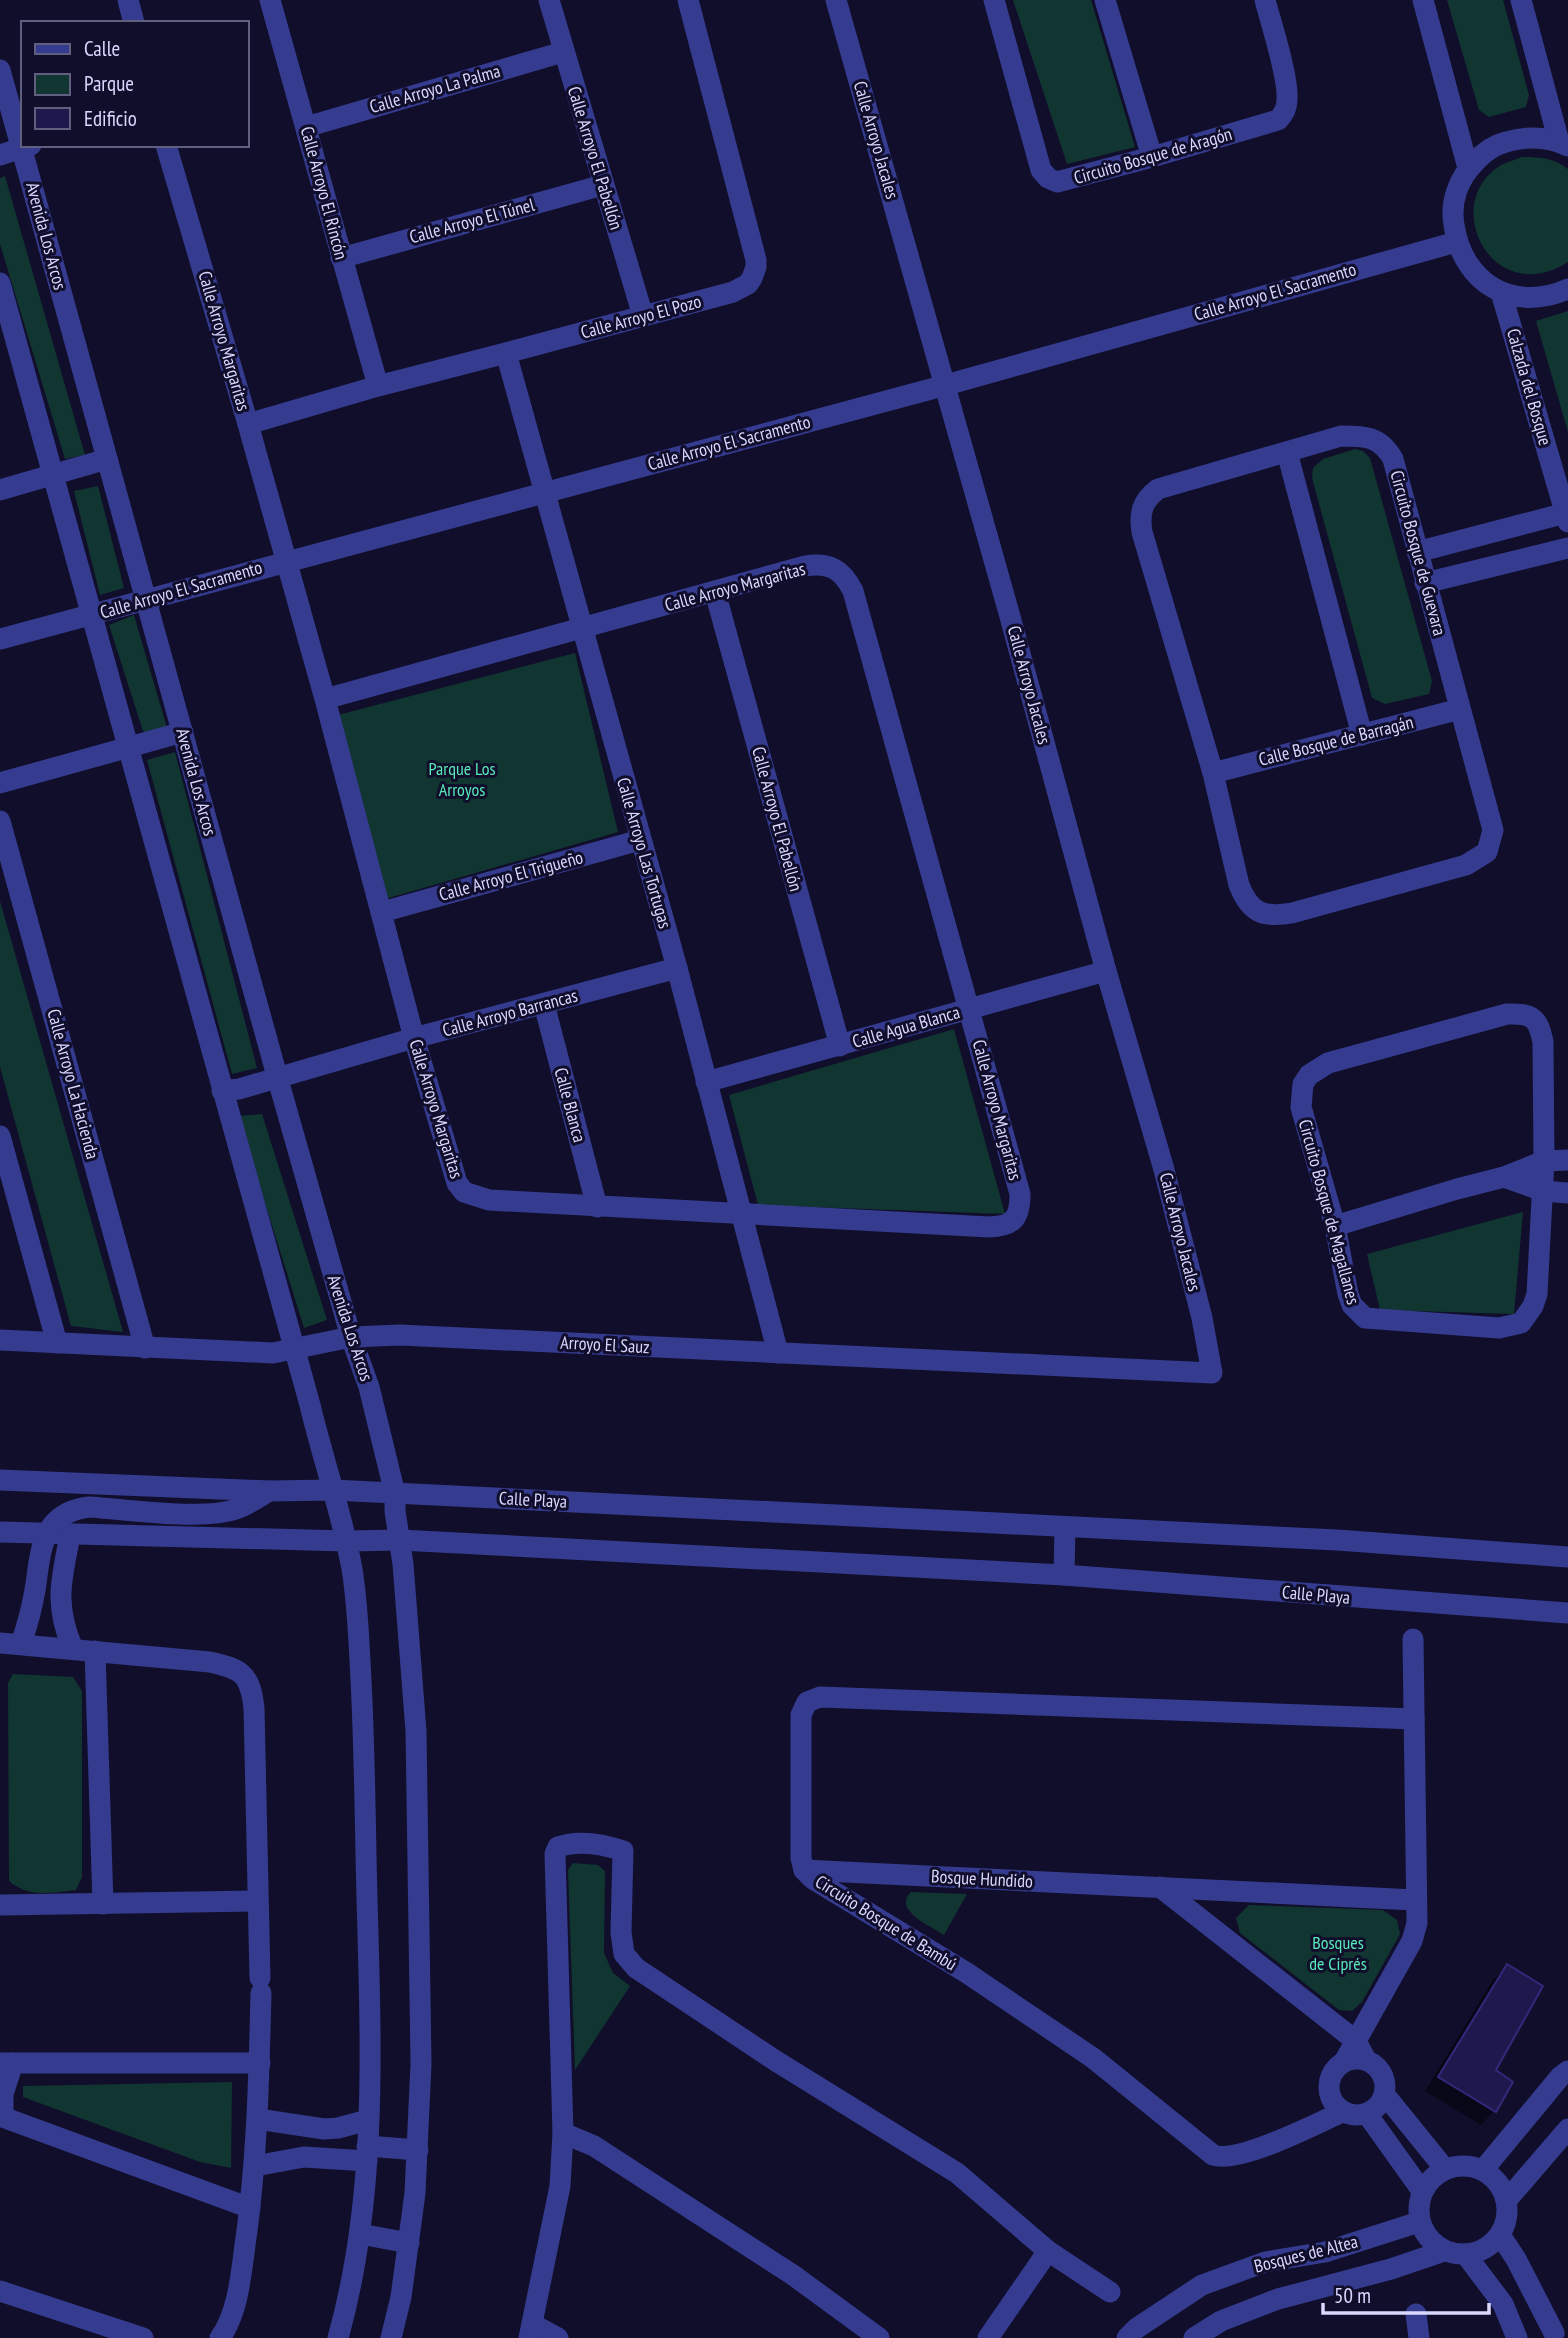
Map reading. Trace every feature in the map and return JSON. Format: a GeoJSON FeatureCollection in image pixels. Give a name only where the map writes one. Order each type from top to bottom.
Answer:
{"type":"FeatureCollection","features":[{"type":"Feature","properties":{"kind":"street"},"geometry":{"type":"LineString","coordinates":[[128,0],[133,21]]}},
{"type":"Feature","properties":{"kind":"street","name":"Calle Arroyo El Rincón"},"geometry":{"type":"LineString","coordinates":[[270,0],[378,386]]}},
{"type":"Feature","properties":{"kind":"street","name":"Calle Arroyo El Pabellón"},"geometry":{"type":"LineString","coordinates":[[549,0],[643,317]]}},
{"type":"Feature","properties":{"kind":"street","name":"Calle Arroyo El Pozo"},"geometry":{"type":"LineString","coordinates":[[248,424],[378,386],[733,292],[748,284],[756,267],[688,0]]}},
{"type":"Feature","properties":{"kind":"street","name":"Calle Arroyo Jacales"},"geometry":{"type":"LineString","coordinates":[[836,0],[946,384],[1106,971],[1163,1167],[1202,1318],[1212,1373]]}},
{"type":"Feature","properties":{"kind":"street","name":"Circuito Bosque de Aragón"},"geometry":{"type":"LineString","coordinates":[[995,0],[1041,170],[1052,181],[1060,182],[1272,122],[1283,114],[1288,97],[1287,88],[1270,1]]}},
{"type":"Feature","properties":{"kind":"street"},"geometry":{"type":"LineString","coordinates":[[1105,0],[1152,157]]}},
{"type":"Feature","properties":{"kind":"street"},"geometry":{"type":"LineString","coordinates":[[1423,0],[1468,169]]}},
{"type":"Feature","properties":{"kind":"street"},"geometry":{"type":"LineString","coordinates":[[1521,0],[1564,144]]}},
{"type":"Feature","properties":{"kind":"street","name":"Calle Arroyo La Palma"},"geometry":{"type":"LineString","coordinates":[[306,127],[563,52]]}},
{"type":"Feature","properties":{"kind":"street","name":"Avenida Los Arcos"},"geometry":{"type":"LineString","coordinates":[[0,70],[21,132]]}},
{"type":"Feature","properties":{"kind":"street"},"geometry":{"type":"LineString","coordinates":[[1564,144],[1540,137],[1519,138],[1500,144],[1483,154],[1468,169],[1457,189],[1452,211],[1456,242],[1463,259],[1479,279],[1501,292],[1526,298],[1552,296],[1568,289]]}},
{"type":"Feature","properties":{"kind":"street"},"geometry":{"type":"LineString","coordinates":[[0,155],[26,147]]}},
{"type":"Feature","properties":{"kind":"street","name":"Avenida Los Arcos"},"geometry":{"type":"LineString","coordinates":[[26,147],[107,459],[277,1076],[351,1338],[369,1387],[395,1494],[416,1731],[421,2030],[418,2150],[409,2243],[401,2297],[391,2338]]}},
{"type":"Feature","properties":{"kind":"street","name":"Calle Arroyo Margaritas"},"geometry":{"type":"LineString","coordinates":[[167,147],[325,699],[414,1038],[453,1173],[464,1192],[489,1199],[597,1207],[741,1212],[989,1227],[1001,1227],[1011,1223],[1020,1206],[1020,1194],[853,590],[836,568],[816,564],[325,699]]}},
{"type":"Feature","properties":{"kind":"street","name":"Calle Arroyo El Túnel"},"geometry":{"type":"LineString","coordinates":[[341,258],[603,185]]}},
{"type":"Feature","properties":{"kind":"street","name":"Calle Arroyo El Sacramento"},"geometry":{"type":"LineString","coordinates":[[0,639],[946,384],[1456,242]]}},
{"type":"Feature","properties":{"kind":"street"},"geometry":{"type":"LineString","coordinates":[[0,283],[333,1490],[352,1570],[358,1622],[363,1735],[370,2060],[366,2189],[360,2234],[338,2338]]}},
{"type":"Feature","properties":{"kind":"street","name":"Calzada del Bosque"},"geometry":{"type":"LineString","coordinates":[[1501,292],[1567,517]]}},
{"type":"Feature","properties":{"kind":"street","name":"Calle Arroyo Las Tortugas"},"geometry":{"type":"LineString","coordinates":[[506,354],[677,968],[778,1353]]}},
{"type":"Feature","properties":{"kind":"street","name":"Circuito Bosque de Guevara"},"geometry":{"type":"LineString","coordinates":[[1341,436],[1356,436],[1380,442],[1392,458],[1493,830],[1487,852],[1466,865],[1292,913],[1269,915],[1259,912],[1244,897],[1239,885],[1213,773],[1140,519],[1147,497],[1158,489],[1287,452],[1341,436]]}},
{"type":"Feature","properties":{"kind":"street"},"geometry":{"type":"LineString","coordinates":[[1287,452],[1362,735]]}},
{"type":"Feature","properties":{"kind":"street"},"geometry":{"type":"LineString","coordinates":[[0,490],[107,459]]}},
{"type":"Feature","properties":{"kind":"street"},"geometry":{"type":"LineString","coordinates":[[1417,552],[1567,517]]}},
{"type":"Feature","properties":{"kind":"street"},"geometry":{"type":"LineString","coordinates":[[1425,583],[1568,548]]}},
{"type":"Feature","properties":{"kind":"street","name":"Calle Arroyo El Pabellón"},"geometry":{"type":"LineString","coordinates":[[715,592],[840,1045]]}},
{"type":"Feature","properties":{"kind":"street","name":"Calle Bosque de Barragán"},"geometry":{"type":"LineString","coordinates":[[1213,773],[1460,709]]}},
{"type":"Feature","properties":{"kind":"street"},"geometry":{"type":"LineString","coordinates":[[0,783],[183,732]]}},
{"type":"Feature","properties":{"kind":"street","name":"Calle Arroyo La Hacienda"},"geometry":{"type":"LineString","coordinates":[[0,821],[145,1348]]}},
{"type":"Feature","properties":{"kind":"street","name":"Calle Arroyo El Trigueño"},"geometry":{"type":"LineString","coordinates":[[382,912],[640,840]]}},
{"type":"Feature","properties":{"kind":"street","name":"Calle Arroyo Barrancas"},"geometry":{"type":"LineString","coordinates":[[222,1091],[677,968]]}},
{"type":"Feature","properties":{"kind":"street","name":"Calle Agua Blanca"},"geometry":{"type":"LineString","coordinates":[[706,1082],[1106,971]]}},
{"type":"Feature","properties":{"kind":"street","name":"Calle Blanca"},"geometry":{"type":"LineString","coordinates":[[544,1004],[597,1207]]}},
{"type":"Feature","properties":{"kind":"street","name":"Circuito Bosque de Magallanes"},"geometry":{"type":"LineString","coordinates":[[1507,1014],[1531,1016],[1537,1022],[1543,1042],[1543,1191],[1537,1294],[1527,1317],[1521,1323],[1499,1328],[1365,1318],[1352,1305],[1335,1226],[1301,1107],[1303,1084],[1317,1068],[1328,1063],[1507,1014]]}},
{"type":"Feature","properties":{"kind":"street"},"geometry":{"type":"LineString","coordinates":[[0,1136],[57,1343]]}},
{"type":"Feature","properties":{"kind":"street"},"geometry":{"type":"LineString","coordinates":[[1335,1226],[1504,1177],[1544,1161],[1568,1160]]}},
{"type":"Feature","properties":{"kind":"street"},"geometry":{"type":"LineString","coordinates":[[1504,1177],[1543,1191],[1568,1193]]}},
{"type":"Feature","properties":{"kind":"street","name":"Arroyo El Sauz"},"geometry":{"type":"LineString","coordinates":[[0,1340],[273,1353],[351,1338],[400,1335],[1212,1373]]}},
{"type":"Feature","properties":{"kind":"street","name":"Calle Playa"},"geometry":{"type":"LineString","coordinates":[[0,1480],[270,1491],[333,1490],[1337,1540],[1568,1557]]}},
{"type":"Feature","properties":{"kind":"street"},"geometry":{"type":"LineString","coordinates":[[220,2338],[233,2309],[243,2264],[258,2119],[260,1986],[252,1688],[246,1676],[237,1669],[210,1662],[11,1643],[32,1606],[39,1556],[46,1534],[65,1514],[89,1507],[189,1513],[224,1512],[251,1502],[270,1491]]}},
{"type":"Feature","properties":{"kind":"street"},"geometry":{"type":"LineString","coordinates":[[1064,1575],[1065,1527]]}},
{"type":"Feature","properties":{"kind":"street","name":"Calle Playa"},"geometry":{"type":"LineString","coordinates":[[0,1532],[70,1536],[400,1540],[1064,1575],[1568,1613]]}},
{"type":"Feature","properties":{"kind":"street"},"geometry":{"type":"LineString","coordinates":[[70,1536],[60,1592],[63,1622],[73,1649]]}},
{"type":"Feature","properties":{"kind":"street"},"geometry":{"type":"LineString","coordinates":[[1160,1887],[1361,2050],[1380,2070],[1386,2086],[1385,2095],[1375,2110],[1367,2114],[1350,2115],[1336,2104],[1331,2076],[1344,2062],[1358,2058],[1361,2050],[1412,1941],[1417,1923],[1413,1639]]}},
{"type":"Feature","properties":{"kind":"street"},"geometry":{"type":"LineString","coordinates":[[95,1651],[103,1904]]}},
{"type":"Feature","properties":{"kind":"street","name":"Circuito Bosque de Bambú"},"geometry":{"type":"LineString","coordinates":[[1336,2104],[1322,2112],[1309,2127],[1227,2158],[1213,2155],[1093,2058],[967,1973],[813,1879],[804,1870],[801,1858],[801,1715],[807,1702],[820,1697],[1414,1719]]}},
{"type":"Feature","properties":{"kind":"street"},"geometry":{"type":"LineString","coordinates":[[558,2338],[531,2331],[560,2186],[563,2133],[555,1854],[558,1847],[568,1844],[607,1846],[623,1851],[621,1932],[624,1954],[636,1968],[776,2062],[957,2173],[1048,2251],[1110,2292]]}},
{"type":"Feature","properties":{"kind":"street","name":"Bosque Hundido"},"geometry":{"type":"LineString","coordinates":[[804,1870],[1415,1900]]}},
{"type":"Feature","properties":{"kind":"street"},"geometry":{"type":"LineString","coordinates":[[0,1905],[257,1901]]}},
{"type":"Feature","properties":{"kind":"street"},"geometry":{"type":"LineString","coordinates":[[250,2208],[1,2116],[6,2063],[260,2063]]}},
{"type":"Feature","properties":{"kind":"street"},"geometry":{"type":"LineString","coordinates":[[1483,2170],[1560,2077],[1568,2071]]}},
{"type":"Feature","properties":{"kind":"street"},"geometry":{"type":"LineString","coordinates":[[1385,2095],[1445,2169]]}},
{"type":"Feature","properties":{"kind":"street"},"geometry":{"type":"LineString","coordinates":[[1367,2114],[1422,2191]]}},
{"type":"Feature","properties":{"kind":"street"},"geometry":{"type":"LineString","coordinates":[[258,2119],[324,2129],[368,2120]]}},
{"type":"Feature","properties":{"kind":"street"},"geometry":{"type":"LineString","coordinates":[[1506,2201],[1568,2129]]}},
{"type":"Feature","properties":{"kind":"street"},"geometry":{"type":"LineString","coordinates":[[563,2133],[594,2146],[700,2214],[793,2275],[879,2338]]}},
{"type":"Feature","properties":{"kind":"street"},"geometry":{"type":"LineString","coordinates":[[255,2166],[304,2157],[418,2150]]}},
{"type":"Feature","properties":{"kind":"street"},"geometry":{"type":"LineString","coordinates":[[1470,2166],[1483,2170],[1502,2188],[1506,2201],[1507,2213],[1500,2235],[1491,2245],[1466,2255],[1444,2251],[1433,2244],[1419,2221],[1422,2191],[1428,2182],[1445,2169],[1470,2166]]}},
{"type":"Feature","properties":{"kind":"street","name":"Bosques de Altea"},"geometry":{"type":"LineString","coordinates":[[1127,2338],[1202,2285],[1265,2262],[1325,2252],[1419,2221]]}},
{"type":"Feature","properties":{"kind":"street"},"geometry":{"type":"LineString","coordinates":[[360,2234],[409,2243]]}},
{"type":"Feature","properties":{"kind":"street"},"geometry":{"type":"LineString","coordinates":[[1500,2235],[1516,2259],[1554,2333]]}},
{"type":"Feature","properties":{"kind":"street"},"geometry":{"type":"LineString","coordinates":[[988,2338],[1048,2251]]}},
{"type":"Feature","properties":{"kind":"street","name":"Bosques de Altea"},"geometry":{"type":"LineString","coordinates":[[1194,2338],[1221,2321],[1278,2299],[1391,2269],[1444,2251]]}},
{"type":"Feature","properties":{"kind":"street"},"geometry":{"type":"LineString","coordinates":[[1466,2255],[1503,2304],[1517,2338]]}},
{"type":"Feature","properties":{"kind":"street"},"geometry":{"type":"LineString","coordinates":[[0,2291],[144,2338]]}},
{"type":"Feature","properties":{"kind":"street"},"geometry":{"type":"LineString","coordinates":[[1416,2314],[1419,2338]]}},
{"type":"Feature","properties":{"kind":"green space"},"geometry":{"type":"Polygon","coordinates":[[[1013,0],[1091,0],[1135,147],[1067,164],[1013,0]]]}},
{"type":"Feature","properties":{"kind":"green space"},"geometry":{"type":"Polygon","coordinates":[[[1447,0],[1503,0],[1529,95],[1526,107],[1489,117],[1479,110],[1447,0]]]}},
{"type":"Feature","properties":{"kind":"green space"},"geometry":{"type":"Polygon","coordinates":[[[1522,157],[1546,159],[1568,169],[1568,262],[1541,273],[1517,273],[1497,263],[1483,246],[1475,225],[1474,203],[1483,182],[1501,165],[1522,157]]]}},
{"type":"Feature","properties":{"kind":"green space"},"geometry":{"type":"Polygon","coordinates":[[[5,176],[85,455],[65,459],[0,244],[0,178],[5,176]]]}},
{"type":"Feature","properties":{"kind":"green space"},"geometry":{"type":"Polygon","coordinates":[[[1568,311],[1568,432],[1536,321],[1568,311]]]}},
{"type":"Feature","properties":{"kind":"green space"},"geometry":{"type":"Polygon","coordinates":[[[1355,449],[1363,451],[1370,458],[1432,681],[1429,694],[1385,704],[1372,698],[1312,478],[1313,468],[1323,459],[1355,449]]]}},
{"type":"Feature","properties":{"kind":"green space"},"geometry":{"type":"Polygon","coordinates":[[[98,486],[124,588],[100,595],[74,491],[98,486]]]}},
{"type":"Feature","properties":{"kind":"green space"},"geometry":{"type":"Polygon","coordinates":[[[134,615],[167,728],[144,734],[109,625],[134,615]]]}},
{"type":"Feature","properties":{"kind":"green space","name":"Parque Los Arroyos"},"geometry":{"type":"Polygon","coordinates":[[[575,653],[618,832],[385,899],[338,715],[575,653]]]}},
{"type":"Feature","properties":{"kind":"green space"},"geometry":{"type":"Polygon","coordinates":[[[175,752],[257,1068],[232,1074],[147,760],[175,752]]]}},
{"type":"Feature","properties":{"kind":"green space"},"geometry":{"type":"Polygon","coordinates":[[[0,901],[123,1332],[71,1326],[0,1067],[0,901]]]}},
{"type":"Feature","properties":{"kind":"green space"},"geometry":{"type":"Polygon","coordinates":[[[954,1029],[1005,1214],[758,1205],[729,1095],[954,1029]]]}},
{"type":"Feature","properties":{"kind":"green space"},"geometry":{"type":"Polygon","coordinates":[[[262,1114],[327,1320],[304,1328],[238,1116],[262,1114]]]}},
{"type":"Feature","properties":{"kind":"green space"},"geometry":{"type":"Polygon","coordinates":[[[1523,1212],[1514,1314],[1380,1310],[1367,1254],[1523,1212]]]}},
{"type":"Feature","properties":{"kind":"green space"},"geometry":{"type":"Polygon","coordinates":[[[13,1674],[73,1677],[82,1691],[82,1877],[76,1890],[32,1892],[9,1881],[8,1683],[13,1674]]]}},
{"type":"Feature","properties":{"kind":"green space"},"geometry":{"type":"Polygon","coordinates":[[[573,1863],[598,1865],[605,1871],[604,1953],[613,1973],[630,1986],[575,2070],[568,1870],[573,1863]]]}},
{"type":"Feature","properties":{"kind":"green space"},"geometry":{"type":"Polygon","coordinates":[[[911,1892],[967,1894],[944,1935],[910,1911],[906,1899],[911,1892]]]}},
{"type":"Feature","properties":{"kind":"green space","name":"Bosques de Ciprés"},"geometry":{"type":"Polygon","coordinates":[[[1249,1905],[1383,1910],[1397,1920],[1400,1934],[1362,2002],[1352,2011],[1339,2010],[1240,1933],[1236,1918],[1249,1905]]]}},
{"type":"Feature","properties":{"kind":"green space"},"geometry":{"type":"Polygon","coordinates":[[[232,2082],[231,2168],[200,2162],[23,2097],[23,2086],[232,2082]]]}},
{"type":"Feature","properties":{"kind":"building"},"geometry":{"type":"Polygon","coordinates":[[[1507,1964],[1543,1986],[1496,2070],[1513,2082],[1496,2112],[1438,2077],[1507,1964]]]}}]}
